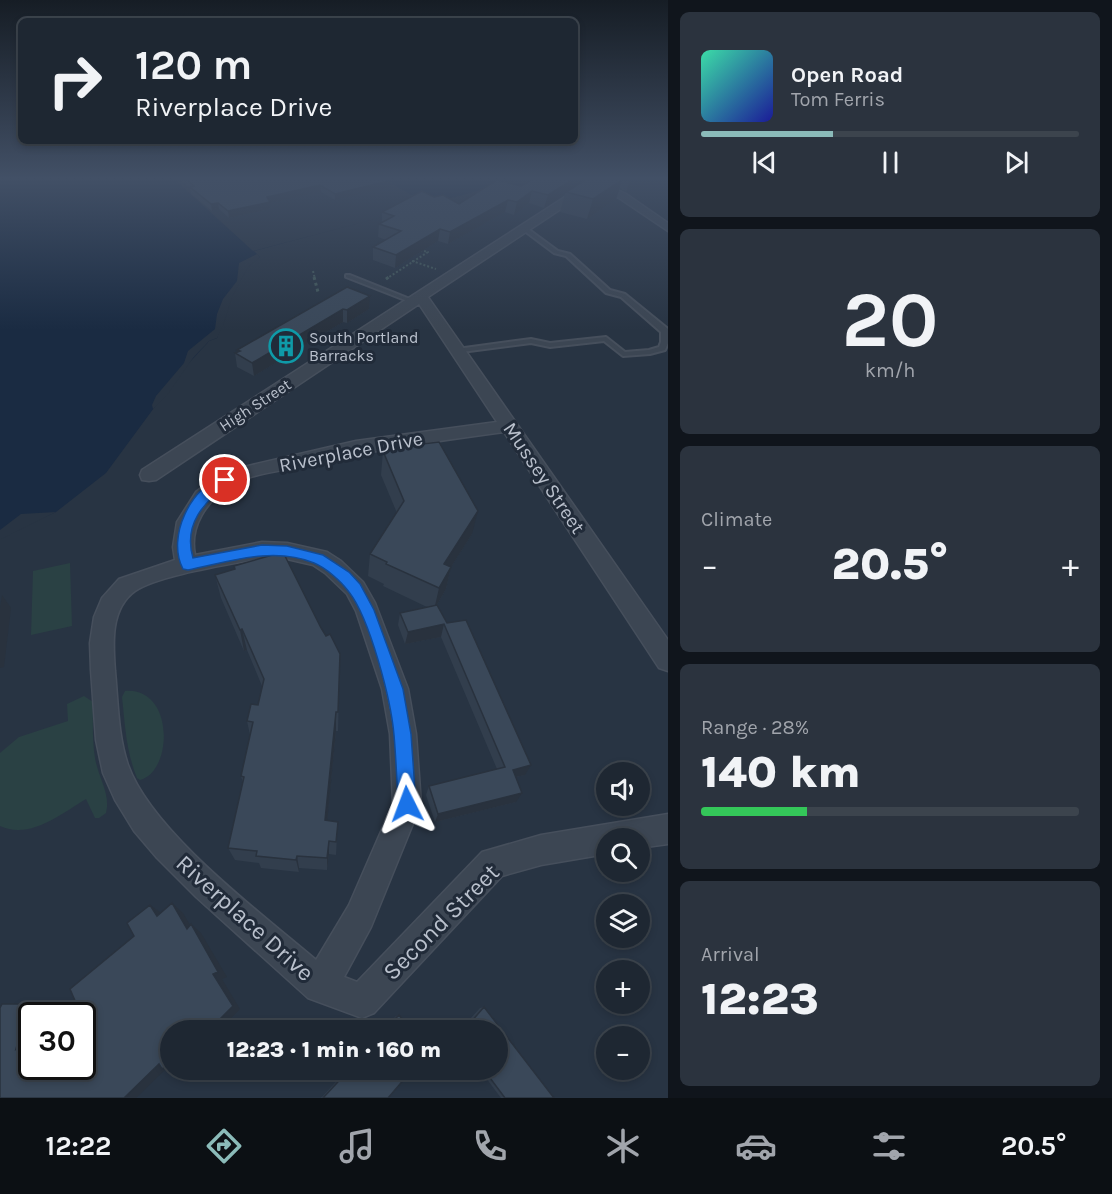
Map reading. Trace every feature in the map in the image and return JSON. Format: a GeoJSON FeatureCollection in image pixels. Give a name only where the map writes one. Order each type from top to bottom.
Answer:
{"type":"FeatureCollection","features":[{"type":"Feature","properties":{"kind":"street","name":"High Street"},"geometry":{"type":"LineString","coordinates":[[148,475],[524,228]]}},
{"type":"Feature","properties":{"kind":"street","name":"Mussey Street"},"geometry":{"type":"LineString","coordinates":[[416,298],[457,351],[668,660]]}},
{"type":"Feature","properties":{"kind":"street","name":"Riverplace Drive"},"geometry":{"type":"LineString","coordinates":[[188,565],[183,547],[187,522],[203,497],[225,480],[248,472],[356,447],[508,426]]}},
{"type":"Feature","properties":{"kind":"street","name":"Riverplace Drive"},"geometry":{"type":"LineString","coordinates":[[262,550],[287,551],[319,558],[333,567],[355,588],[367,610],[395,689],[403,734],[407,804],[360,916],[320,986],[231,909],[166,847],[134,808],[116,771],[108,728],[103,667],[103,620],[113,600],[127,585],[188,565],[262,550]]}},
{"type":"Feature","properties":{"kind":"street"},"geometry":{"type":"LineString","coordinates":[[650,832],[668,829]]}},
{"type":"Feature","properties":{"kind":"street","name":"Second Street"},"geometry":{"type":"LineString","coordinates":[[320,986],[362,1001],[493,863],[541,850],[596,841]]}},
{"type":"Feature","properties":{"kind":"lane"},"geometry":{"type":"LineString","coordinates":[[457,351],[531,341],[550,345],[606,339],[624,354],[650,352],[662,348],[665,342],[665,331],[623,295],[608,292],[568,255],[556,252],[524,228]]}},
{"type":"Feature","properties":{"kind":"lane"},"geometry":{"type":"LineString","coordinates":[[348,276],[416,298]]}},
{"type":"Feature","properties":{"kind":"path"},"geometry":{"type":"LineString","coordinates":[[380,283],[428,252],[419,249]]}},
{"type":"Feature","properties":{"kind":"path"},"geometry":{"type":"LineString","coordinates":[[408,260],[438,270]]}},
{"type":"Feature","properties":{"kind":"path"},"geometry":{"type":"LineString","coordinates":[[313,271],[318,292]]}},
{"type":"Feature","properties":{"kind":"green space"},"geometry":{"type":"Polygon","coordinates":[[[70,563],[72,626],[31,635],[33,571],[70,563]]]}},
{"type":"Feature","properties":{"kind":"green space"},"geometry":{"type":"Polygon","coordinates":[[[125,691],[141,693],[153,702],[160,715],[164,731],[159,762],[151,774],[140,780],[133,768],[126,738],[122,697],[125,691]]]}},
{"type":"Feature","properties":{"kind":"green space"},"geometry":{"type":"Polygon","coordinates":[[[84,696],[93,702],[94,751],[106,792],[106,813],[95,818],[86,799],[56,818],[34,828],[23,830],[0,826],[0,753],[19,737],[68,721],[67,704],[84,696]]]}},
{"type":"Feature","properties":{"kind":"water"},"geometry":{"type":"Polygon","coordinates":[[[0,228],[339,228],[254,251],[260,257],[246,265],[231,294],[217,338],[209,341],[179,374],[106,473],[56,512],[0,537],[0,228]]]}},
{"type":"Feature","properties":{"kind":"pier"},"geometry":{"type":"Polygon","coordinates":[[[228,228],[340,228],[253,251],[228,228]]]}},
{"type":"Feature","properties":{"kind":"pier"},"geometry":{"type":"Polygon","coordinates":[[[257,254],[260,257],[248,267],[232,297],[217,338],[209,341],[193,358],[167,395],[153,409],[152,405],[156,396],[184,363],[188,351],[215,329],[217,314],[223,299],[237,281],[239,263],[257,254]]]}},
{"type":"Feature","properties":{"kind":"pier"},"geometry":{"type":"Polygon","coordinates":[[[56,512],[0,540],[0,530],[21,514],[56,512]]]}},
{"type":"Feature","properties":{"kind":"building"},"geometry":{"type":"Polygon","coordinates":[[[392,228],[457,228],[450,232],[440,229],[396,255],[373,247],[401,231],[392,228]]]}},
{"type":"Feature","properties":{"kind":"building"},"geometry":{"type":"Polygon","coordinates":[[[347,287],[370,296],[347,310],[343,309],[252,363],[235,353],[240,351],[237,350],[347,287]]]}},
{"type":"Feature","properties":{"kind":"building"},"geometry":{"type":"Polygon","coordinates":[[[439,442],[478,511],[444,564],[451,567],[439,588],[386,564],[387,562],[370,554],[404,501],[383,451],[439,442]]]}},
{"type":"Feature","properties":{"kind":"building"},"geometry":{"type":"Polygon","coordinates":[[[283,552],[321,628],[326,636],[330,634],[340,654],[338,712],[336,712],[325,820],[338,822],[336,842],[329,841],[327,858],[297,856],[296,860],[256,856],[257,851],[228,848],[244,777],[241,776],[253,722],[247,721],[251,704],[258,705],[264,679],[215,575],[235,569],[234,566],[283,552]]]}},
{"type":"Feature","properties":{"kind":"building"},"geometry":{"type":"Polygon","coordinates":[[[437,605],[447,623],[466,620],[531,765],[513,770],[522,793],[438,814],[429,786],[505,767],[444,624],[408,632],[400,613],[437,605]]]}},
{"type":"Feature","properties":{"kind":"building"},"geometry":{"type":"Polygon","coordinates":[[[172,903],[187,929],[191,924],[218,972],[213,974],[233,1006],[219,1020],[160,1020],[160,1066],[159,1064],[124,1098],[0,1098],[0,1008],[2,1004],[18,1004],[16,1049],[18,1048],[18,1080],[96,1080],[96,1002],[76,1002],[70,989],[134,936],[127,923],[150,905],[157,916],[172,903]]]}},
{"type":"Feature","properties":{"kind":"building"},"geometry":{"type":"Polygon","coordinates":[[[484,1007],[494,1020],[473,1020],[484,1007]]]}},
{"type":"Feature","properties":{"kind":"building"},"geometry":{"type":"Polygon","coordinates":[[[508,1038],[554,1098],[505,1098],[492,1080],[508,1080],[508,1038]]]}},
{"type":"Feature","properties":{"kind":"building"},"geometry":{"type":"Polygon","coordinates":[[[340,1080],[403,1080],[388,1098],[323,1098],[340,1080]]]}},
{"type":"Feature","properties":{"kind":"place","name":"South Portland Barracks"},"geometry":{"type":"Point","coordinates":[286,346]}},
{"type":"Feature","properties":{"kind":"route"},"geometry":{"type":"LineString","coordinates":[[225,480],[203,497],[187,522],[183,547],[188,565],[262,550],[287,551],[319,558],[344,576],[355,588],[367,610],[395,689],[403,734],[407,804]]}}]}
